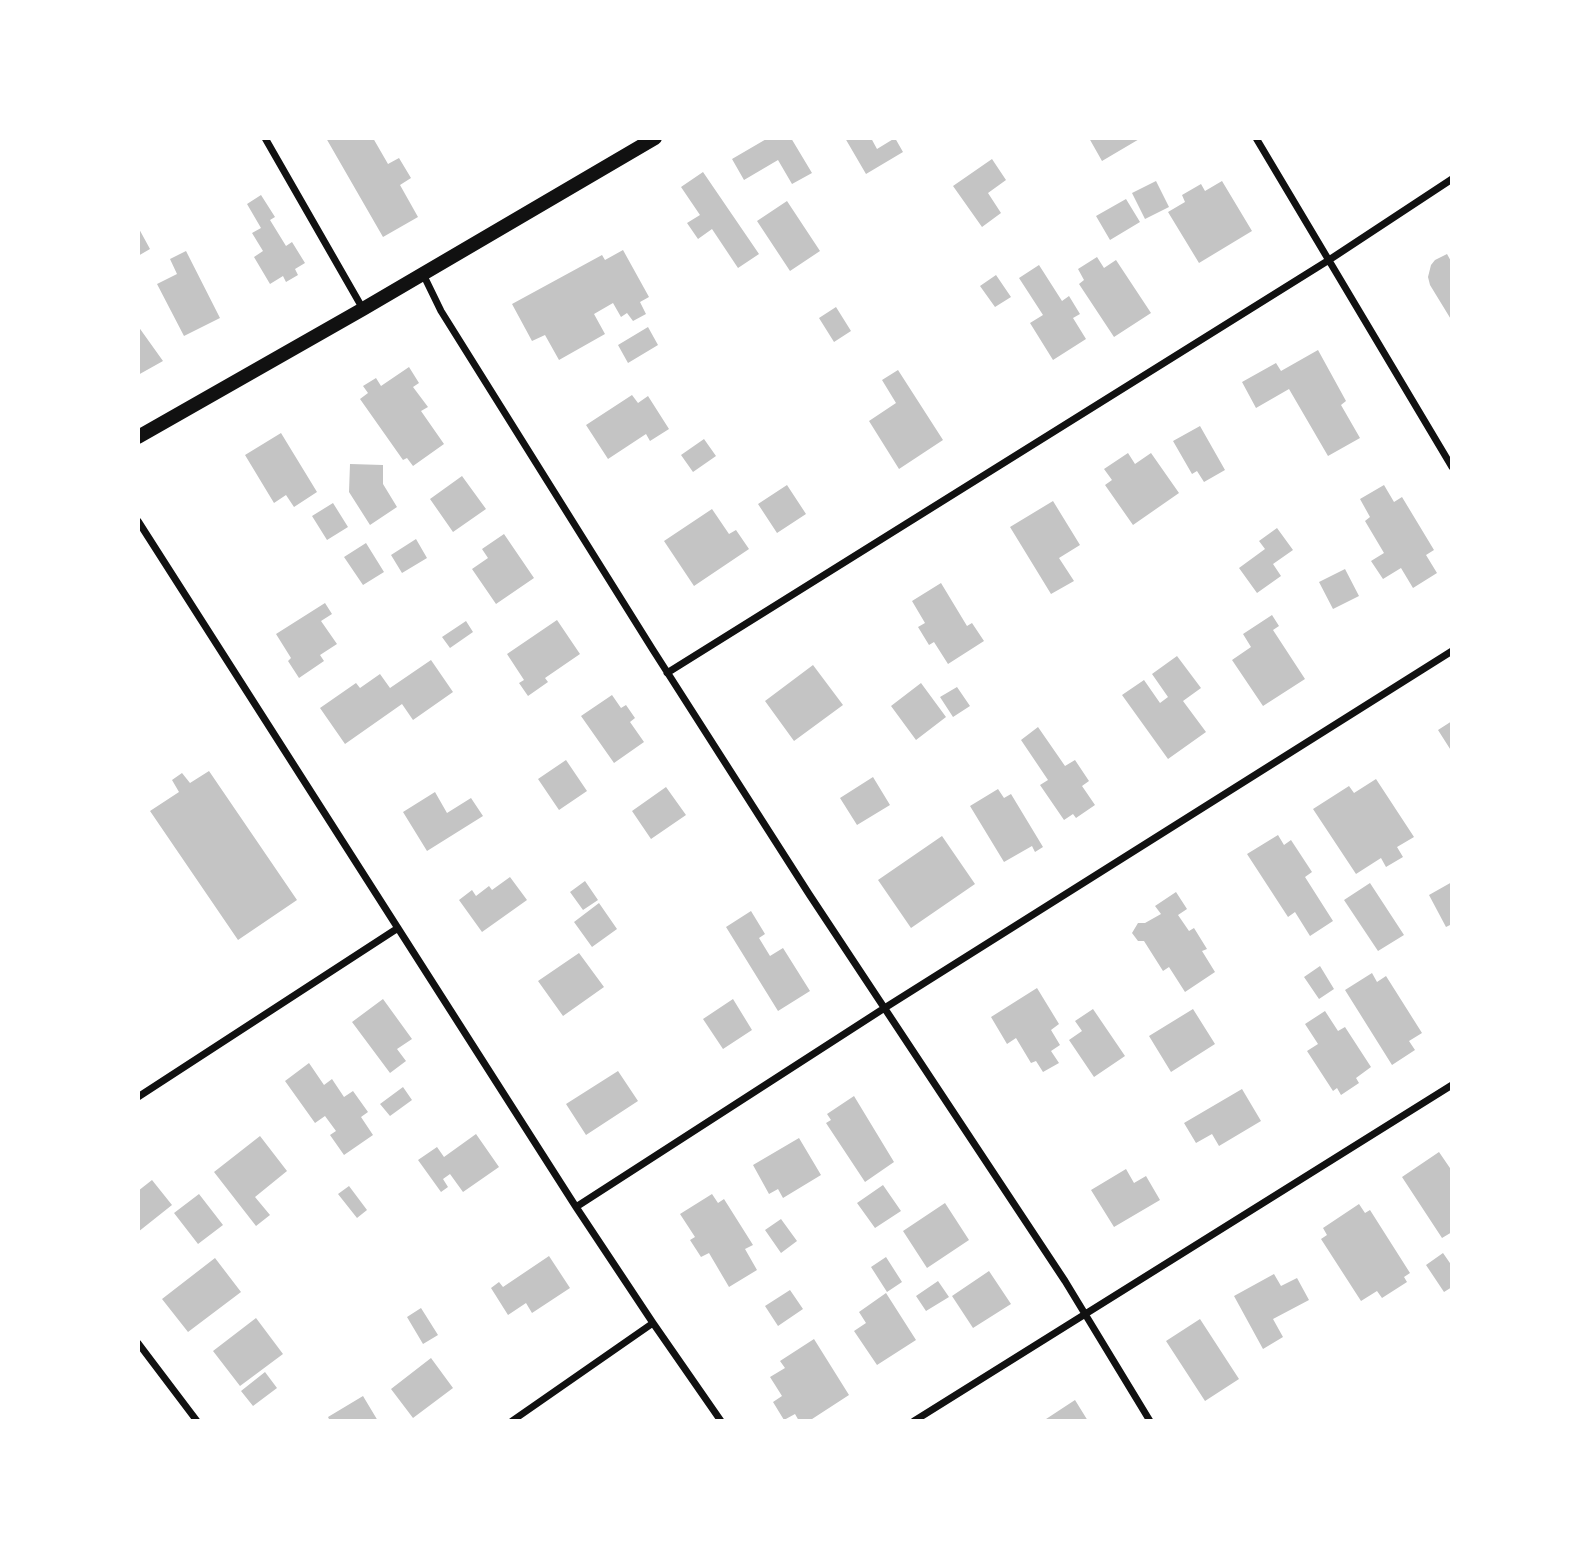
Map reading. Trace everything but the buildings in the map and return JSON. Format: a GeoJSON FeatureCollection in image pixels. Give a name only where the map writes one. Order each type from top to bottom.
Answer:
{"type":"FeatureCollection","features":[{"type":"Feature","properties":{"kind":"main road"},"geometry":{"type":"LineString","coordinates":[[138,437],[655,138]]}},
{"type":"Feature","properties":{"kind":"street"},"geometry":{"type":"LineString","coordinates":[[265,138],[363,309]]}},
{"type":"Feature","properties":{"kind":"street"},"geometry":{"type":"LineString","coordinates":[[1256,138],[1452,467]]}},
{"type":"Feature","properties":{"kind":"street"},"geometry":{"type":"LineString","coordinates":[[667,673],[1329,260],[1452,179]]}},
{"type":"Feature","properties":{"kind":"street"},"geometry":{"type":"LineString","coordinates":[[423,274],[441,311],[667,673],[883,1009],[1065,1281],[1150,1421]]}},
{"type":"Feature","properties":{"kind":"street"},"geometry":{"type":"LineString","coordinates":[[138,521],[576,1207],[721,1421]]}},
{"type":"Feature","properties":{"kind":"street"},"geometry":{"type":"LineString","coordinates":[[576,1207],[883,1009],[1452,651]]}},
{"type":"Feature","properties":{"kind":"street"},"geometry":{"type":"LineString","coordinates":[[138,1097],[398,928]]}},
{"type":"Feature","properties":{"kind":"street"},"geometry":{"type":"LineString","coordinates":[[914,1421],[1452,1085]]}},
{"type":"Feature","properties":{"kind":"street"},"geometry":{"type":"LineString","coordinates":[[512,1421],[653,1323]]}},
{"type":"Feature","properties":{"kind":"street"},"geometry":{"type":"LineString","coordinates":[[138,1343],[197,1421]]}}]}
